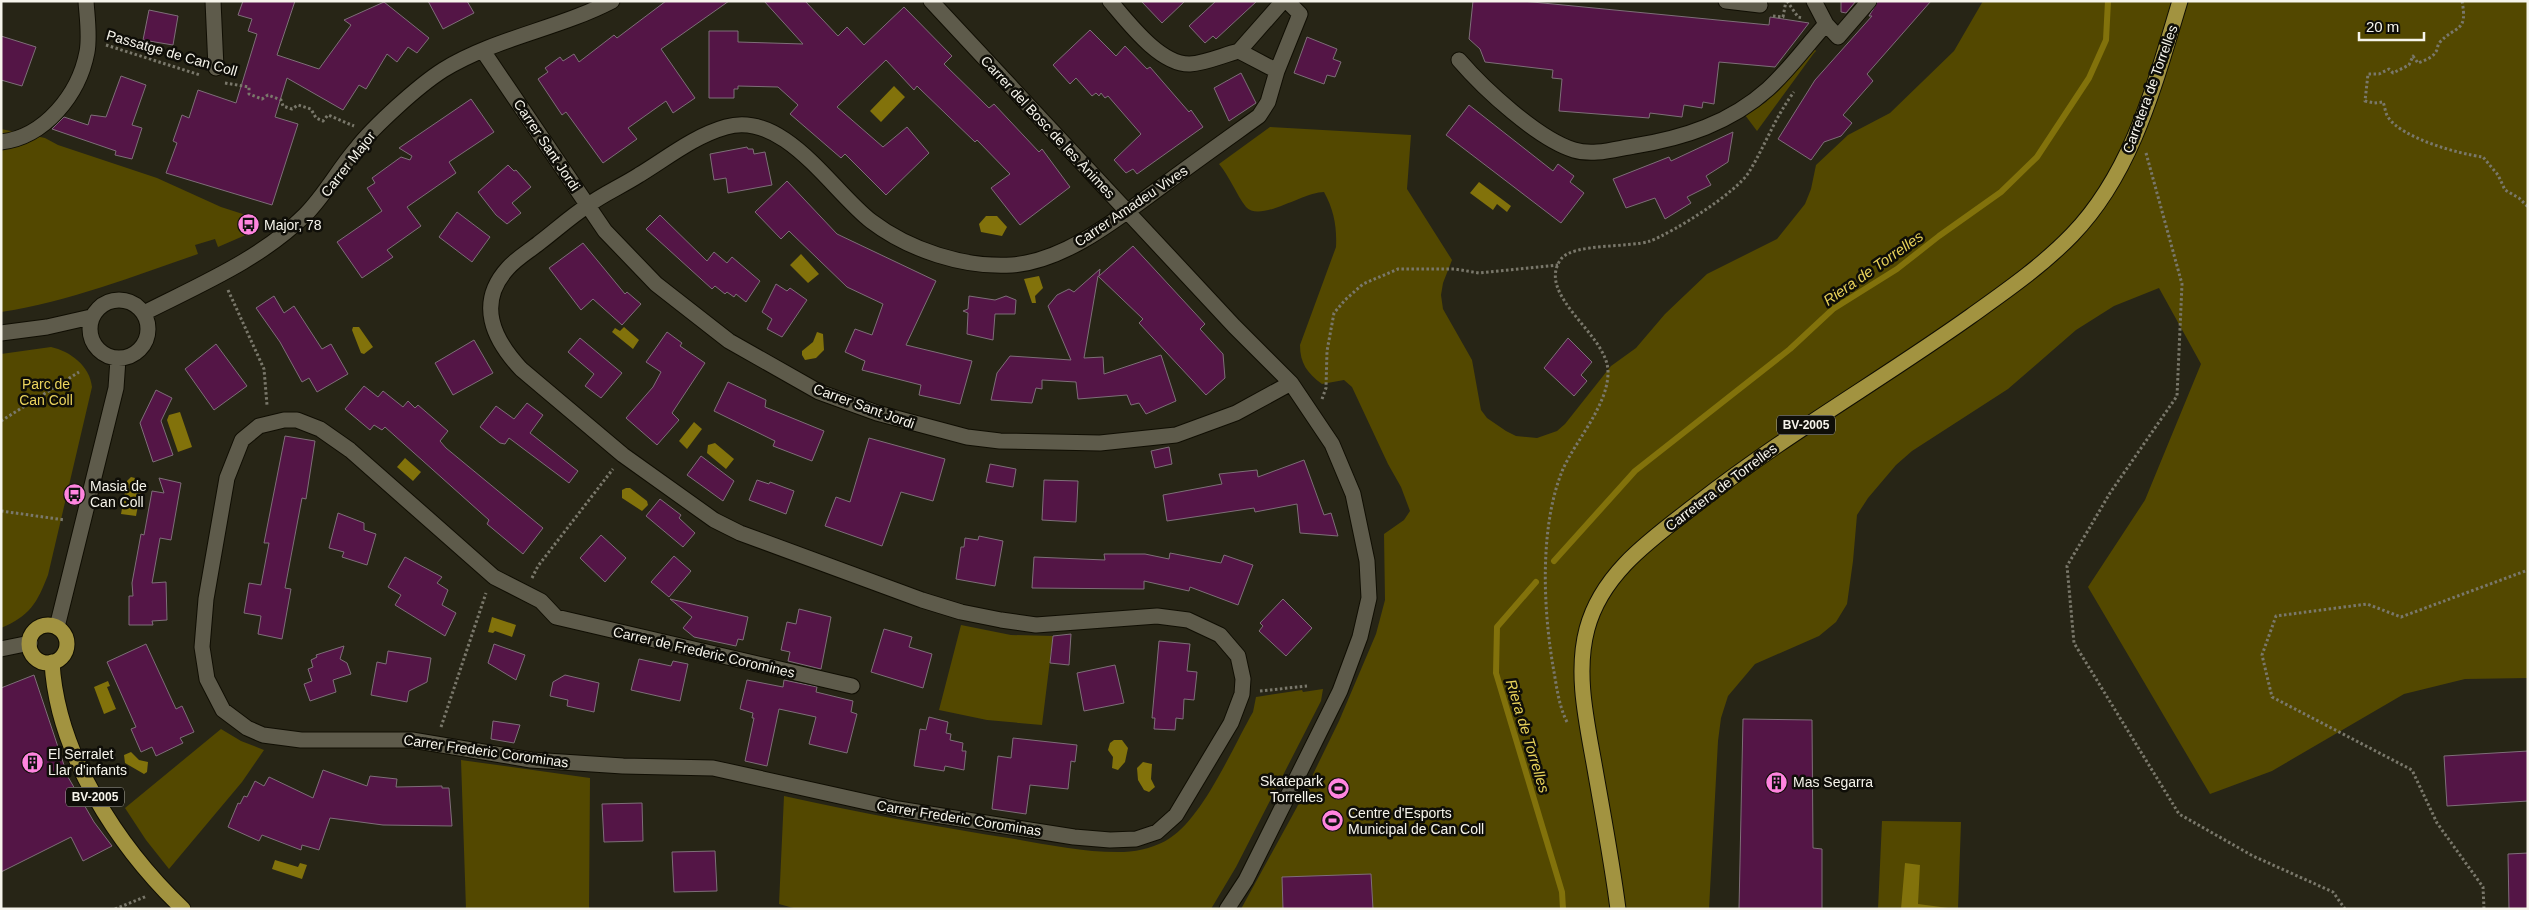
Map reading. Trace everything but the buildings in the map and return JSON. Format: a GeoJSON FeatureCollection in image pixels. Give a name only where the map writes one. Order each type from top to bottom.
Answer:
{"type":"FeatureCollection","features":[{"type":"Feature","properties":{"kind":"main road","name":"Carretera de Torrelles"},"geometry":{"type":"LineString","coordinates":[[1618,909],[1583,704],[1582,651],[1593,608],[1602,591],[1621,567],[1730,478],[1810,422],[1935,341],[2050,255],[2073,234],[2100,201],[2122,165],[2139,126],[2180,1]]}},
{"type":"Feature","properties":{"kind":"main road"},"geometry":{"type":"LineString","coordinates":[[45,625],[57,627],[62,631],[67,643],[63,655],[52,662],[36,658],[30,648],[34,631],[45,625]]}},
{"type":"Feature","properties":{"kind":"main road","name":"BV-2005"},"geometry":{"type":"LineString","coordinates":[[52,662],[61,711],[78,765],[106,816],[164,890],[183,909]]}},
{"type":"Feature","properties":{"kind":"street"},"geometry":{"type":"LineString","coordinates":[[1,142],[18,139],[28,134],[56,113],[64,103],[84,64],[88,41],[86,1]]}},
{"type":"Feature","properties":{"kind":"street"},"geometry":{"type":"LineString","coordinates":[[213,1],[217,74]]}},
{"type":"Feature","properties":{"kind":"street","name":"Carrer Major"},"geometry":{"type":"LineString","coordinates":[[144,313],[235,265],[287,232],[322,197],[368,135],[442,71],[482,52],[568,21],[612,1]]}},
{"type":"Feature","properties":{"kind":"street","name":"Carrer del Bosc de les Ànimes"},"geometry":{"type":"LineString","coordinates":[[931,1],[1126,212],[1291,383],[1332,444],[1353,494],[1368,561],[1369,598],[1360,637],[1340,691],[1246,880],[1227,909]]}},
{"type":"Feature","properties":{"kind":"street"},"geometry":{"type":"LineString","coordinates":[[1110,1],[1163,56],[1176,62],[1189,64],[1239,52],[1285,1]]}},
{"type":"Feature","properties":{"kind":"street","name":"Carrer Amadeu Vives"},"geometry":{"type":"LineString","coordinates":[[587,205],[689,142],[727,126],[745,125],[768,131],[789,142],[807,157],[871,221],[906,241],[946,259],[984,265],[1013,265],[1044,259],[1074,246],[1126,212],[1259,116],[1268,102],[1277,71],[1300,14],[1285,1]]}},
{"type":"Feature","properties":{"kind":"street"},"geometry":{"type":"LineString","coordinates":[[1726,1],[1760,5]]}},
{"type":"Feature","properties":{"kind":"street"},"geometry":{"type":"LineString","coordinates":[[1814,1],[1826,24],[1838,37],[1869,1]]}},
{"type":"Feature","properties":{"kind":"street"},"geometry":{"type":"LineString","coordinates":[[1459,60],[1483,85],[1537,130],[1574,150],[1593,153],[1671,140],[1711,126],[1739,110],[1768,89],[1826,24]]}},
{"type":"Feature","properties":{"kind":"street","name":"Carrer Sant Jordi"},"geometry":{"type":"LineString","coordinates":[[482,52],[605,231],[656,284],[730,341],[820,392],[877,413],[967,437],[1035,442],[1100,443],[1176,435],[1236,413],[1291,383]]}},
{"type":"Feature","properties":{"kind":"street"},"geometry":{"type":"LineString","coordinates":[[1239,52],[1277,71]]}},
{"type":"Feature","properties":{"kind":"street","name":"Carrer Frederic Corominas"},"geometry":{"type":"LineString","coordinates":[[556,617],[541,601],[494,577],[335,439],[320,429],[297,420],[268,424],[258,426],[242,440],[227,478],[206,600],[202,647],[206,679],[212,694],[223,710],[247,728],[263,735],[301,740],[412,740],[539,761],[713,768],[898,809],[1110,840],[1136,839],[1157,832],[1176,815],[1227,731],[1242,694],[1243,679],[1238,656],[1220,634],[1188,620],[1157,616],[1036,624],[961,612],[740,533],[714,520],[623,455],[520,370],[508,356],[495,334],[490,315],[492,290],[508,268],[587,205]]}},
{"type":"Feature","properties":{"kind":"street"},"geometry":{"type":"LineString","coordinates":[[116,299],[127,300],[144,313],[148,323],[148,334],[144,344],[129,357],[118,359],[100,352],[94,345],[89,326],[91,317],[97,308],[116,299]]}},
{"type":"Feature","properties":{"kind":"street"},"geometry":{"type":"LineString","coordinates":[[1,333],[91,317]]}},
{"type":"Feature","properties":{"kind":"street"},"geometry":{"type":"LineString","coordinates":[[57,627],[116,388],[118,359]]}},
{"type":"Feature","properties":{"kind":"street","name":"Carrer de Frederic Coromines"},"geometry":{"type":"LineString","coordinates":[[556,617],[852,686]]}},
{"type":"Feature","properties":{"kind":"street"},"geometry":{"type":"LineString","coordinates":[[1,649],[30,643]]}},
{"type":"Feature","properties":{"kind":"path"},"geometry":{"type":"LineString","coordinates":[[2462,1],[2465,14],[2459,30],[2439,42],[2435,54],[2423,61],[2418,63],[2413,56],[2409,65],[2393,73],[2389,69],[2379,74],[2368,74],[2365,101],[2383,102],[2388,117],[2418,140],[2461,154],[2483,157],[2498,174],[2505,190],[2519,198],[2528,207]]}},
{"type":"Feature","properties":{"kind":"path","name":"Passatge de Can Coll"},"geometry":{"type":"LineString","coordinates":[[88,41],[107,45],[202,75]]}},
{"type":"Feature","properties":{"kind":"path","name":"Passatge de Can Coll"},"geometry":{"type":"LineString","coordinates":[[217,74],[249,87],[249,94],[262,99],[268,95],[281,100],[283,106],[292,109],[298,105],[311,109],[316,118],[323,121],[328,115],[351,124],[368,135]]}},
{"type":"Feature","properties":{"kind":"path"},"geometry":{"type":"LineString","coordinates":[[1568,725],[1560,709],[1548,639],[1545,566],[1553,500],[1558,484],[1595,412],[1607,383],[1608,372],[1605,354],[1564,302],[1557,280],[1558,265],[1563,257],[1572,251],[1650,241],[1728,193],[1748,174],[1777,118],[1797,87]]}},
{"type":"Feature","properties":{"kind":"path"},"geometry":{"type":"LineString","coordinates":[[2139,126],[2182,284],[2177,396],[2110,493],[2067,566],[2074,643],[2179,814],[2253,856],[2333,892],[2345,909]]}},
{"type":"Feature","properties":{"kind":"path"},"geometry":{"type":"LineString","coordinates":[[1308,409],[1321,400],[1326,388],[1327,351],[1334,313],[1363,284],[1398,269],[1454,269],[1478,273],[1558,265]]}},
{"type":"Feature","properties":{"kind":"path"},"geometry":{"type":"LineString","coordinates":[[233,295],[264,369],[268,424]]}},
{"type":"Feature","properties":{"kind":"path"},"geometry":{"type":"LineString","coordinates":[[1,421],[79,372]]}},
{"type":"Feature","properties":{"kind":"path"},"geometry":{"type":"LineString","coordinates":[[538,566],[615,468]]}},
{"type":"Feature","properties":{"kind":"path"},"geometry":{"type":"LineString","coordinates":[[1,510],[82,524]]}},
{"type":"Feature","properties":{"kind":"path"},"geometry":{"type":"LineString","coordinates":[[2484,909],[2483,888],[2437,823],[2412,770],[2272,697],[2262,655],[2276,616],[2367,604],[2402,617],[2528,570]]}},
{"type":"Feature","properties":{"kind":"path"},"geometry":{"type":"LineString","coordinates":[[439,732],[487,590]]}},
{"type":"Feature","properties":{"kind":"path"},"geometry":{"type":"LineString","coordinates":[[1242,694],[1307,686]]}},
{"type":"Feature","properties":{"kind":"path"},"geometry":{"type":"LineString","coordinates":[[115,909],[164,890]]}},
{"type":"Feature","properties":{"kind":"green space"},"geometry":{"type":"Polygon","coordinates":[[[1983,1],[2528,1],[2528,678],[2465,679],[2404,694],[2272,771],[2210,794],[2088,587],[2145,500],[2201,364],[2159,288],[2114,306],[2076,330],[2008,389],[1912,451],[1896,465],[1868,498],[1857,515],[1847,604],[1836,622],[1819,636],[1755,664],[1728,696],[1721,718],[1718,741],[1709,909],[1241,909],[1297,807],[1339,721],[1376,634],[1385,600],[1384,534],[1404,520],[1410,511],[1401,487],[1388,464],[1352,387],[1344,380],[1322,384],[1308,372],[1301,357],[1300,345],[1336,247],[1334,219],[1324,192],[1315,193],[1271,209],[1253,211],[1246,207],[1219,164],[1270,127],[1411,135],[1407,189],[1452,260],[1443,283],[1441,295],[1443,309],[1472,360],[1481,410],[1487,418],[1516,436],[1537,438],[1557,431],[1565,424],[1611,366],[1636,348],[1665,314],[1707,274],[1777,239],[1805,204],[1811,189],[1816,165],[1848,135],[1890,113],[1954,51],[1983,1]]]}},
{"type":"Feature","properties":{"kind":"green space"},"geometry":{"type":"Polygon","coordinates":[[[1813,47],[1816,51],[1757,131],[1745,115],[1766,102],[1813,47]]]}},
{"type":"Feature","properties":{"kind":"green space"},"geometry":{"type":"Polygon","coordinates":[[[1,129],[45,138],[58,145],[157,178],[221,207],[249,216],[248,234],[218,247],[215,239],[195,245],[198,254],[101,288],[26,308],[1,312],[1,129]]]}},
{"type":"Feature","properties":{"kind":"green space","name":"Parc de Can Coll"},"geometry":{"type":"Polygon","coordinates":[[[51,347],[65,352],[78,361],[87,372],[92,387],[48,575],[31,608],[19,619],[1,628],[1,354],[51,347]]]}},
{"type":"Feature","properties":{"kind":"green space"},"geometry":{"type":"Polygon","coordinates":[[[961,625],[1011,635],[1053,636],[1042,725],[987,720],[939,710],[961,625]]]}},
{"type":"Feature","properties":{"kind":"green space"},"geometry":{"type":"Polygon","coordinates":[[[1323,689],[1321,701],[1236,867],[1211,909],[797,909],[779,904],[784,796],[957,830],[1069,848],[1110,852],[1142,850],[1160,844],[1170,838],[1194,814],[1216,780],[1253,712],[1256,697],[1323,689]]]}},
{"type":"Feature","properties":{"kind":"green space"},"geometry":{"type":"Polygon","coordinates":[[[221,729],[241,741],[264,750],[242,782],[169,869],[146,840],[125,808],[221,729]]]}},
{"type":"Feature","properties":{"kind":"green space"},"geometry":{"type":"Polygon","coordinates":[[[461,760],[590,778],[589,909],[466,909],[461,760]]]}},
{"type":"Feature","properties":{"kind":"green space"},"geometry":{"type":"Polygon","coordinates":[[[1882,821],[1961,822],[1958,909],[1878,909],[1882,821]]]}},
{"type":"Feature","properties":{"kind":"shaded area"},"geometry":{"type":"Polygon","coordinates":[[[894,86],[905,97],[881,122],[870,111],[894,86]]]}},
{"type":"Feature","properties":{"kind":"shaded area"},"geometry":{"type":"Polygon","coordinates":[[[1479,182],[1511,206],[1507,212],[1497,204],[1493,210],[1470,193],[1479,182]]]}},
{"type":"Feature","properties":{"kind":"shaded area"},"geometry":{"type":"Polygon","coordinates":[[[986,216],[997,216],[1007,227],[1002,236],[981,232],[979,224],[986,216]]]}},
{"type":"Feature","properties":{"kind":"shaded area"},"geometry":{"type":"Polygon","coordinates":[[[801,254],[819,274],[808,283],[790,265],[801,254]]]}},
{"type":"Feature","properties":{"kind":"shaded area"},"geometry":{"type":"Polygon","coordinates":[[[1039,276],[1043,288],[1035,296],[1036,303],[1032,303],[1024,279],[1039,276]]]}},
{"type":"Feature","properties":{"kind":"shaded area"},"geometry":{"type":"Polygon","coordinates":[[[353,327],[359,327],[373,347],[364,354],[361,353],[352,330],[353,327]]]}},
{"type":"Feature","properties":{"kind":"shaded area"},"geometry":{"type":"Polygon","coordinates":[[[624,327],[639,340],[633,349],[612,332],[615,328],[620,331],[624,327]]]}},
{"type":"Feature","properties":{"kind":"shaded area"},"geometry":{"type":"Polygon","coordinates":[[[817,332],[823,334],[824,350],[816,358],[805,360],[802,351],[813,342],[817,332]]]}},
{"type":"Feature","properties":{"kind":"shaded area"},"geometry":{"type":"Polygon","coordinates":[[[180,412],[192,447],[178,452],[167,420],[169,415],[180,412]]]}},
{"type":"Feature","properties":{"kind":"shaded area"},"geometry":{"type":"Polygon","coordinates":[[[694,422],[702,429],[687,449],[679,441],[694,422]]]}},
{"type":"Feature","properties":{"kind":"shaded area"},"geometry":{"type":"Polygon","coordinates":[[[715,443],[734,459],[726,469],[707,453],[708,445],[715,443]]]}},
{"type":"Feature","properties":{"kind":"shaded area"},"geometry":{"type":"Polygon","coordinates":[[[405,458],[421,472],[413,481],[397,467],[405,458]]]}},
{"type":"Feature","properties":{"kind":"shaded area"},"geometry":{"type":"Polygon","coordinates":[[[131,477],[139,479],[142,485],[136,516],[121,514],[127,481],[131,477]]]}},
{"type":"Feature","properties":{"kind":"shaded area"},"geometry":{"type":"Polygon","coordinates":[[[630,488],[647,501],[648,505],[642,511],[622,498],[622,490],[630,488]]]}},
{"type":"Feature","properties":{"kind":"shaded area"},"geometry":{"type":"Polygon","coordinates":[[[492,617],[516,625],[512,637],[495,631],[493,633],[488,632],[492,617]]]}},
{"type":"Feature","properties":{"kind":"shaded area"},"geometry":{"type":"Polygon","coordinates":[[[108,681],[110,686],[107,687],[116,709],[104,714],[94,687],[108,681]]]}},
{"type":"Feature","properties":{"kind":"shaded area"},"geometry":{"type":"Polygon","coordinates":[[[1114,740],[1122,740],[1128,748],[1125,762],[1118,770],[1112,768],[1113,757],[1108,750],[1110,743],[1114,740]]]}},
{"type":"Feature","properties":{"kind":"shaded area"},"geometry":{"type":"Polygon","coordinates":[[[131,752],[139,760],[148,762],[147,772],[144,774],[125,763],[124,755],[131,752]]]}},
{"type":"Feature","properties":{"kind":"shaded area"},"geometry":{"type":"Polygon","coordinates":[[[1143,762],[1152,764],[1151,779],[1155,787],[1149,792],[1144,790],[1138,780],[1137,768],[1143,762]]]}},
{"type":"Feature","properties":{"kind":"shaded area"},"geometry":{"type":"Polygon","coordinates":[[[275,860],[298,867],[300,863],[307,865],[302,879],[272,869],[275,860]]]}},
{"type":"Feature","properties":{"kind":"shaded area"},"geometry":{"type":"Polygon","coordinates":[[[1905,863],[1920,865],[1918,904],[1956,909],[1901,909],[1905,863]]]}},
{"type":"Feature","properties":{"kind":"waterway","name":"Riera de Torrelles"},"geometry":{"type":"LineString","coordinates":[[1554,561],[1635,471],[1790,349],[1833,309],[1897,269],[1939,236],[2001,192],[2037,157],[2089,78],[2106,40],[2108,1]]}},
{"type":"Feature","properties":{"kind":"waterway","name":"Riera de Torrelles"},"geometry":{"type":"LineString","coordinates":[[1536,582],[1497,627],[1496,673],[1562,892],[1563,909]]}},
{"type":"Feature","properties":{"kind":"place","name":"Major, 78"},"geometry":{"type":"Point","coordinates":[248,225]}},
{"type":"Feature","properties":{"kind":"place","name":"Masia de Can Coll"},"geometry":{"type":"Point","coordinates":[74,494]}},
{"type":"Feature","properties":{"kind":"place","name":"El Serralet Llar d'infants"},"geometry":{"type":"Point","coordinates":[32,762]}},
{"type":"Feature","properties":{"kind":"place","name":"Mas Segarra"},"geometry":{"type":"Point","coordinates":[1777,782]}},
{"type":"Feature","properties":{"kind":"place","name":"Skatepark Torrelles"},"geometry":{"type":"Point","coordinates":[1339,789]}},
{"type":"Feature","properties":{"kind":"place","name":"Centre d'Esports Municipal de Can Coll"},"geometry":{"type":"Point","coordinates":[1332,821]}}]}
